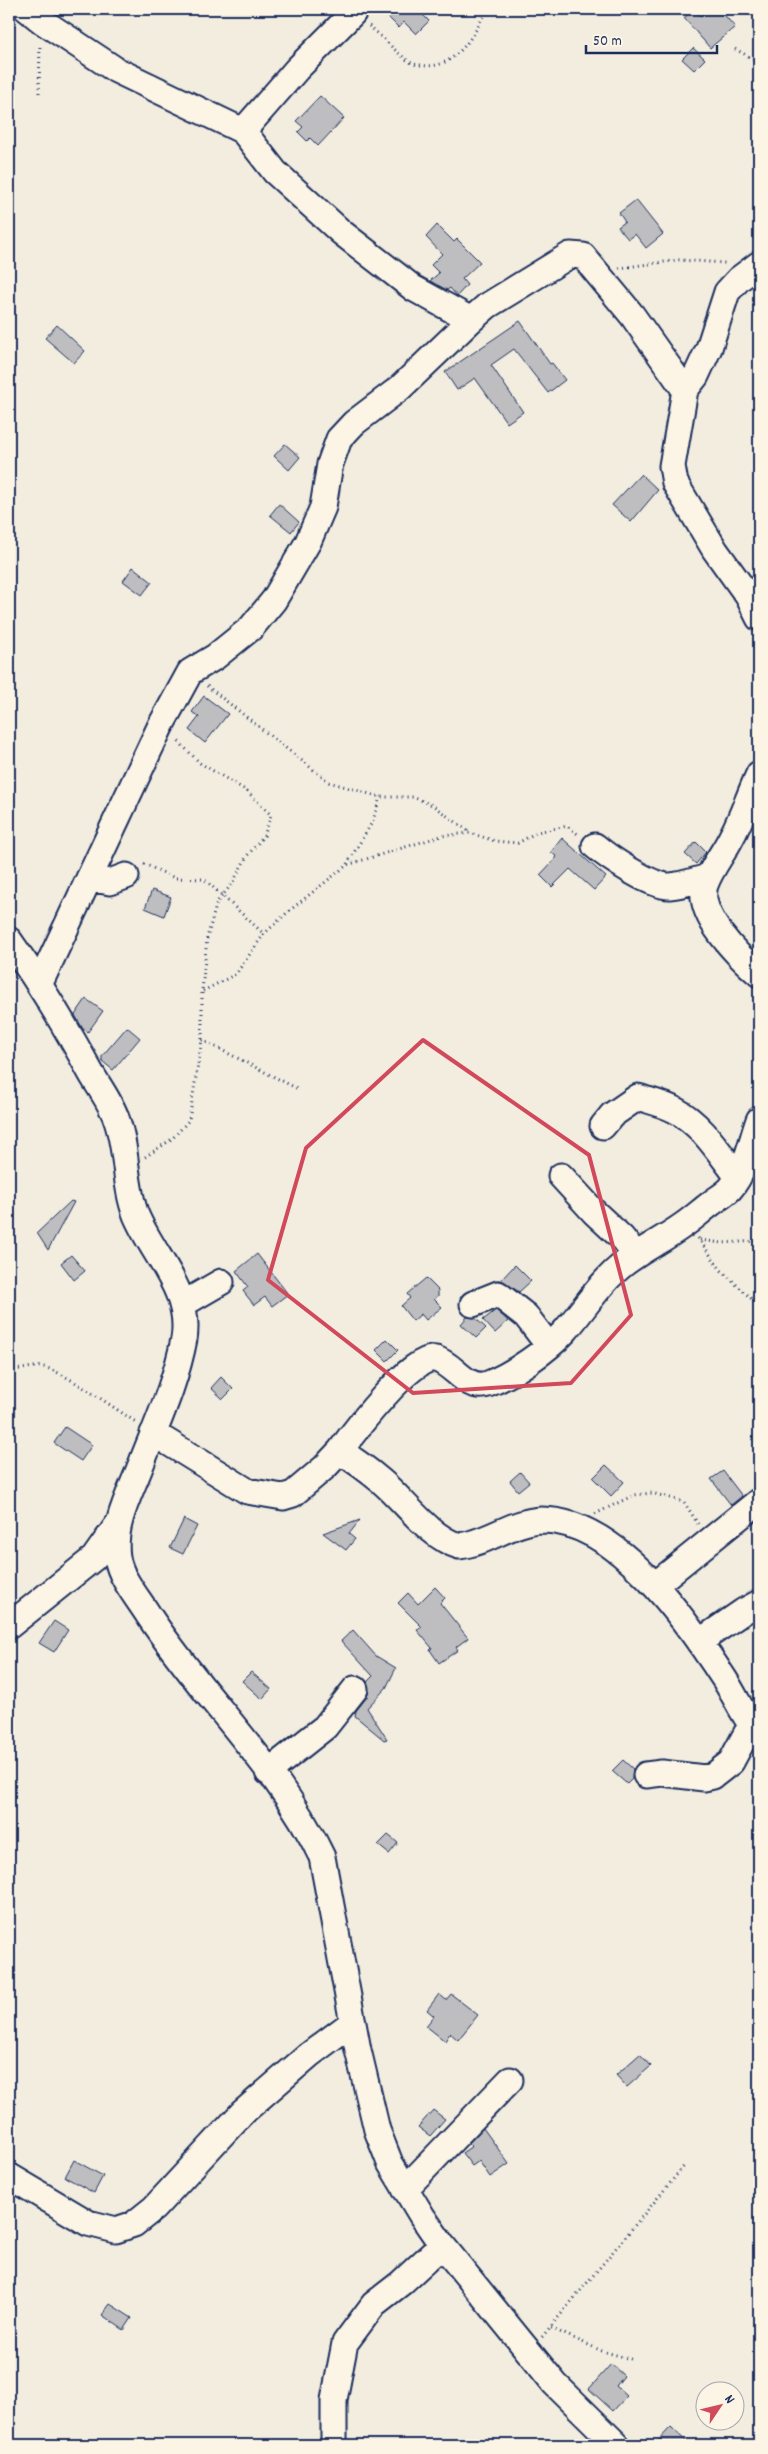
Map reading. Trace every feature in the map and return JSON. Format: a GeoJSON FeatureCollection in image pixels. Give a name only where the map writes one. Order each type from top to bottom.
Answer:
{"type":"FeatureCollection","features":[{"type":"Feature","properties":{"kind":"street"},"geometry":{"type":"LineString","coordinates":[[243,131],[297,69],[353,10]]}},
{"type":"Feature","properties":{"kind":"street"},"geometry":{"type":"LineString","coordinates":[[34,15],[116,70],[243,131],[275,172],[341,232],[413,288],[471,320]]}},
{"type":"Feature","properties":{"kind":"street"},"geometry":{"type":"LineString","coordinates":[[40,983],[160,727],[190,672],[215,656],[251,628],[274,600],[308,542],[323,507],[330,464],[339,439],[354,423],[400,388],[487,306],[570,255],[583,256],[599,274],[632,315],[685,390]]}},
{"type":"Feature","properties":{"kind":"street"},"geometry":{"type":"LineString","coordinates":[[759,264],[739,279],[727,292],[709,348],[696,376],[685,390],[672,466],[675,483],[715,550],[754,595],[759,618]]}},
{"type":"Feature","properties":{"kind":"street"},"geometry":{"type":"LineString","coordinates":[[759,774],[732,838],[708,877],[704,898],[713,922],[735,952],[759,974]]}},
{"type":"Feature","properties":{"kind":"street"},"geometry":{"type":"LineString","coordinates":[[595,846],[610,859],[640,876],[668,886],[708,877]]}},
{"type":"Feature","properties":{"kind":"street"},"geometry":{"type":"LineString","coordinates":[[89,878],[110,882],[126,876]]}},
{"type":"Feature","properties":{"kind":"street"},"geometry":{"type":"LineString","coordinates":[[9,940],[40,983],[116,1118],[127,1168],[129,1196],[138,1219],[164,1264],[183,1304],[184,1335],[175,1379],[118,1524],[94,1558],[9,1626]]}},
{"type":"Feature","properties":{"kind":"street"},"geometry":{"type":"LineString","coordinates":[[603,1126],[612,1115],[638,1097],[663,1105],[676,1110],[696,1124],[738,1177]]}},
{"type":"Feature","properties":{"kind":"street"},"geometry":{"type":"LineString","coordinates":[[153,1433],[247,1491],[283,1498],[293,1494],[325,1468],[340,1451],[371,1408],[410,1370],[427,1359],[434,1358],[443,1362],[470,1384],[487,1384],[505,1375],[549,1346],[564,1332],[607,1278],[636,1255],[692,1232],[738,1177],[759,1120]]}},
{"type":"Feature","properties":{"kind":"street"},"geometry":{"type":"LineString","coordinates":[[561,1176],[600,1218],[622,1238],[636,1255]]}},
{"type":"Feature","properties":{"kind":"street"},"geometry":{"type":"LineString","coordinates":[[183,1304],[222,1282]]}},
{"type":"Feature","properties":{"kind":"street"},"geometry":{"type":"LineString","coordinates":[[473,1304],[498,1294],[526,1316],[549,1346]]}},
{"type":"Feature","properties":{"kind":"street"},"geometry":{"type":"LineString","coordinates":[[340,1451],[381,1480],[437,1534],[450,1544],[466,1545],[521,1524],[543,1520],[581,1527],[606,1544],[655,1585],[699,1642],[755,1730],[731,1762],[713,1776],[704,1778],[662,1773],[646,1775]]}},
{"type":"Feature","properties":{"kind":"street"},"geometry":{"type":"LineString","coordinates":[[655,1585],[759,1501]]}},
{"type":"Feature","properties":{"kind":"street"},"geometry":{"type":"LineString","coordinates":[[118,1524],[117,1555],[125,1579],[166,1642],[268,1772],[309,1828],[322,1857],[353,2022],[377,2130],[390,2163],[442,2245],[555,2384],[617,2445]]}},
{"type":"Feature","properties":{"kind":"street"},"geometry":{"type":"LineString","coordinates":[[699,1642],[759,1603]]}},
{"type":"Feature","properties":{"kind":"street"},"geometry":{"type":"LineString","coordinates":[[268,1772],[325,1727],[355,1689]]}},
{"type":"Feature","properties":{"kind":"street"},"geometry":{"type":"LineString","coordinates":[[9,2176],[88,2223],[116,2230],[134,2224],[154,2208],[242,2113],[309,2055],[353,2022]]}},
{"type":"Feature","properties":{"kind":"street"},"geometry":{"type":"LineString","coordinates":[[405,2189],[510,2080]]}},
{"type":"Feature","properties":{"kind":"street"},"geometry":{"type":"LineString","coordinates":[[334,2445],[334,2400],[345,2343],[374,2304],[401,2283],[442,2245]]}},
{"type":"Feature","properties":{"kind":"path"},"geometry":{"type":"LineString","coordinates":[[353,10],[411,63],[427,67],[449,61],[456,55],[487,9]]}},
{"type":"Feature","properties":{"kind":"path"},"geometry":{"type":"LineString","coordinates":[[34,15],[39,93]]}},
{"type":"Feature","properties":{"kind":"path"},"geometry":{"type":"LineString","coordinates":[[735,49],[759,62]]}},
{"type":"Feature","properties":{"kind":"path"},"geometry":{"type":"LineString","coordinates":[[599,274],[621,267],[679,260],[759,264]]}},
{"type":"Feature","properties":{"kind":"path"},"geometry":{"type":"LineString","coordinates":[[190,672],[329,782],[380,797],[413,797],[432,805],[470,833],[494,841],[518,843],[537,832],[567,826],[595,846]]}},
{"type":"Feature","properties":{"kind":"path"},"geometry":{"type":"LineString","coordinates":[[127,1168],[172,1139],[189,1120],[202,1040],[202,991],[207,938],[217,902],[246,856],[264,836],[271,816],[261,803],[246,791],[200,763],[160,727]]}},
{"type":"Feature","properties":{"kind":"path"},"geometry":{"type":"LineString","coordinates":[[202,991],[236,974],[264,934],[289,911],[347,865],[373,820],[380,797]]}},
{"type":"Feature","properties":{"kind":"path"},"geometry":{"type":"LineString","coordinates":[[347,865],[392,852],[418,841],[470,833]]}},
{"type":"Feature","properties":{"kind":"path"},"geometry":{"type":"LineString","coordinates":[[126,876],[133,866],[144,864],[175,878],[204,878],[264,934]]}},
{"type":"Feature","properties":{"kind":"path"},"geometry":{"type":"LineString","coordinates":[[202,1040],[300,1090]]}},
{"type":"Feature","properties":{"kind":"path"},"geometry":{"type":"LineString","coordinates":[[692,1232],[722,1243],[759,1241]]}},
{"type":"Feature","properties":{"kind":"path"},"geometry":{"type":"LineString","coordinates":[[692,1232],[721,1270],[757,1304]]}},
{"type":"Feature","properties":{"kind":"path"},"geometry":{"type":"LineString","coordinates":[[9,1368],[18,1371],[43,1367],[68,1379],[153,1433]]}},
{"type":"Feature","properties":{"kind":"path"},"geometry":{"type":"LineString","coordinates":[[581,1527],[592,1515],[634,1495],[652,1493],[684,1502],[701,1530],[706,1544]]}},
{"type":"Feature","properties":{"kind":"path"},"geometry":{"type":"LineString","coordinates":[[529,2353],[685,2165]]}},
{"type":"Feature","properties":{"kind":"path"},"geometry":{"type":"LineString","coordinates":[[551,2328],[602,2351],[634,2360]]}},
{"type":"Feature","properties":{"kind":"highlighted area"},"geometry":{"type":"Polygon","coordinates":[[[423,1040],[589,1155],[631,1315],[571,1383],[413,1393],[268,1280],[306,1148],[423,1040]]]}},
{"type":"Feature","properties":{"kind":"building"},"geometry":{"type":"Polygon","coordinates":[[[391,9],[417,9],[429,21],[416,34],[404,22],[399,28],[387,16],[393,11],[391,9]]]}},
{"type":"Feature","properties":{"kind":"building"},"geometry":{"type":"Polygon","coordinates":[[[694,9],[700,16],[709,9],[719,9],[735,27],[710,48],[684,18],[694,9]]]}},
{"type":"Feature","properties":{"kind":"building"},"geometry":{"type":"Polygon","coordinates":[[[693,48],[705,59],[694,70],[682,59],[693,48]]]}},
{"type":"Feature","properties":{"kind":"building"},"geometry":{"type":"Polygon","coordinates":[[[320,96],[344,118],[318,146],[310,138],[307,141],[298,132],[303,127],[296,121],[320,96]]]}},
{"type":"Feature","properties":{"kind":"building"},"geometry":{"type":"Polygon","coordinates":[[[636,200],[663,234],[646,248],[635,234],[628,239],[618,227],[625,222],[619,213],[636,200]]]}},
{"type":"Feature","properties":{"kind":"building"},"geometry":{"type":"Polygon","coordinates":[[[437,225],[454,242],[457,239],[480,262],[462,279],[467,285],[457,296],[450,288],[447,290],[430,281],[439,273],[431,265],[442,254],[426,237],[437,225]]]}},
{"type":"Feature","properties":{"kind":"building"},"geometry":{"type":"Polygon","coordinates":[[[520,321],[550,364],[552,363],[565,380],[548,393],[514,349],[491,365],[523,412],[507,423],[475,378],[457,390],[445,372],[520,321]]]}},
{"type":"Feature","properties":{"kind":"building"},"geometry":{"type":"Polygon","coordinates":[[[57,325],[85,351],[74,363],[45,338],[57,325]]]}},
{"type":"Feature","properties":{"kind":"building"},"geometry":{"type":"Polygon","coordinates":[[[285,444],[300,457],[289,470],[274,456],[285,444]]]}},
{"type":"Feature","properties":{"kind":"building"},"geometry":{"type":"Polygon","coordinates":[[[641,474],[658,490],[631,522],[612,505],[641,474]]]}},
{"type":"Feature","properties":{"kind":"building"},"geometry":{"type":"Polygon","coordinates":[[[279,504],[299,522],[291,532],[270,515],[279,504]]]}},
{"type":"Feature","properties":{"kind":"building"},"geometry":{"type":"Polygon","coordinates":[[[133,567],[152,582],[142,595],[123,581],[133,567]]]}},
{"type":"Feature","properties":{"kind":"building"},"geometry":{"type":"Polygon","coordinates":[[[204,696],[228,714],[205,743],[189,730],[199,717],[192,712],[204,696]]]}},
{"type":"Feature","properties":{"kind":"building"},"geometry":{"type":"Polygon","coordinates":[[[562,838],[606,877],[594,890],[570,869],[552,887],[540,875],[557,857],[551,852],[562,838]]]}},
{"type":"Feature","properties":{"kind":"building"},"geometry":{"type":"Polygon","coordinates":[[[696,842],[706,852],[696,864],[685,854],[696,842]]]}},
{"type":"Feature","properties":{"kind":"building"},"geometry":{"type":"Polygon","coordinates":[[[152,890],[171,897],[164,916],[145,908],[152,890]]]}},
{"type":"Feature","properties":{"kind":"building"},"geometry":{"type":"Polygon","coordinates":[[[86,999],[103,1011],[88,1032],[83,1029],[75,1015],[86,999]]]}},
{"type":"Feature","properties":{"kind":"building"},"geometry":{"type":"Polygon","coordinates":[[[127,1027],[140,1038],[113,1070],[102,1061],[102,1056],[127,1027]]]}},
{"type":"Feature","properties":{"kind":"building"},"geometry":{"type":"Polygon","coordinates":[[[71,1201],[74,1202],[48,1250],[37,1233],[71,1201]]]}},
{"type":"Feature","properties":{"kind":"building"},"geometry":{"type":"Polygon","coordinates":[[[257,1254],[288,1294],[272,1306],[265,1297],[254,1305],[243,1291],[248,1287],[236,1271],[257,1254]]]}},
{"type":"Feature","properties":{"kind":"building"},"geometry":{"type":"Polygon","coordinates":[[[71,1255],[85,1271],[74,1280],[61,1263],[71,1255]]]}},
{"type":"Feature","properties":{"kind":"building"},"geometry":{"type":"Polygon","coordinates":[[[515,1265],[531,1281],[519,1292],[501,1280],[515,1265]]]}},
{"type":"Feature","properties":{"kind":"building"},"geometry":{"type":"Polygon","coordinates":[[[426,1278],[438,1290],[438,1296],[434,1299],[442,1307],[426,1320],[421,1314],[413,1321],[401,1306],[410,1298],[407,1294],[426,1278]]]}},
{"type":"Feature","properties":{"kind":"building"},"geometry":{"type":"Polygon","coordinates":[[[496,1310],[508,1321],[495,1333],[483,1320],[496,1310]]]}},
{"type":"Feature","properties":{"kind":"building"},"geometry":{"type":"Polygon","coordinates":[[[467,1317],[475,1318],[486,1328],[476,1338],[461,1324],[467,1317]]]}},
{"type":"Feature","properties":{"kind":"building"},"geometry":{"type":"Polygon","coordinates":[[[387,1339],[398,1350],[387,1361],[376,1350],[387,1339]]]}},
{"type":"Feature","properties":{"kind":"building"},"geometry":{"type":"Polygon","coordinates":[[[221,1377],[233,1389],[223,1399],[211,1388],[221,1377]]]}},
{"type":"Feature","properties":{"kind":"building"},"geometry":{"type":"Polygon","coordinates":[[[65,1427],[92,1445],[81,1461],[54,1443],[65,1427]]]}},
{"type":"Feature","properties":{"kind":"building"},"geometry":{"type":"Polygon","coordinates":[[[606,1465],[624,1482],[611,1496],[593,1478],[606,1465]]]}},
{"type":"Feature","properties":{"kind":"building"},"geometry":{"type":"Polygon","coordinates":[[[723,1471],[742,1496],[731,1505],[711,1479],[723,1471]]]}},
{"type":"Feature","properties":{"kind":"building"},"geometry":{"type":"Polygon","coordinates":[[[520,1472],[529,1482],[518,1491],[510,1481],[520,1472]]]}},
{"type":"Feature","properties":{"kind":"building"},"geometry":{"type":"Polygon","coordinates":[[[184,1519],[197,1526],[183,1554],[170,1548],[184,1519]]]}},
{"type":"Feature","properties":{"kind":"building"},"geometry":{"type":"Polygon","coordinates":[[[360,1520],[349,1534],[355,1539],[346,1550],[323,1533],[360,1520]]]}},
{"type":"Feature","properties":{"kind":"building"},"geometry":{"type":"Polygon","coordinates":[[[435,1587],[445,1598],[440,1603],[468,1638],[456,1647],[458,1650],[439,1663],[430,1650],[432,1648],[417,1630],[422,1627],[398,1603],[408,1593],[418,1604],[435,1587]]]}},
{"type":"Feature","properties":{"kind":"building"},"geometry":{"type":"Polygon","coordinates":[[[54,1621],[68,1630],[54,1652],[39,1643],[54,1621]]]}},
{"type":"Feature","properties":{"kind":"building"},"geometry":{"type":"Polygon","coordinates":[[[353,1630],[376,1656],[396,1668],[386,1688],[367,1708],[387,1739],[384,1740],[355,1716],[356,1711],[367,1697],[369,1691],[367,1682],[373,1676],[341,1641],[353,1630]]]}},
{"type":"Feature","properties":{"kind":"building"},"geometry":{"type":"Polygon","coordinates":[[[251,1672],[271,1689],[262,1699],[242,1681],[251,1672]]]}},
{"type":"Feature","properties":{"kind":"building"},"geometry":{"type":"Polygon","coordinates":[[[623,1760],[633,1769],[632,1779],[627,1784],[612,1771],[623,1760]]]}},
{"type":"Feature","properties":{"kind":"building"},"geometry":{"type":"Polygon","coordinates":[[[388,1835],[398,1843],[389,1854],[378,1845],[388,1835]]]}},
{"type":"Feature","properties":{"kind":"building"},"geometry":{"type":"Polygon","coordinates":[[[439,1994],[446,2000],[451,1994],[478,2015],[458,2040],[450,2033],[445,2041],[426,2026],[434,2016],[427,2010],[439,1994]]]}},
{"type":"Feature","properties":{"kind":"building"},"geometry":{"type":"Polygon","coordinates":[[[640,2054],[651,2066],[627,2087],[616,2075],[640,2054]]]}},
{"type":"Feature","properties":{"kind":"building"},"geometry":{"type":"Polygon","coordinates":[[[433,2110],[445,2119],[430,2136],[418,2127],[433,2110]]]}},
{"type":"Feature","properties":{"kind":"building"},"geometry":{"type":"Polygon","coordinates":[[[483,2128],[509,2164],[490,2177],[479,2161],[472,2166],[462,2153],[472,2146],[469,2143],[483,2128]]]}},
{"type":"Feature","properties":{"kind":"building"},"geometry":{"type":"Polygon","coordinates":[[[74,2160],[103,2176],[94,2193],[65,2177],[74,2160]]]}},
{"type":"Feature","properties":{"kind":"building"},"geometry":{"type":"Polygon","coordinates":[[[110,2304],[132,2318],[124,2330],[102,2315],[110,2304]]]}},
{"type":"Feature","properties":{"kind":"building"},"geometry":{"type":"Polygon","coordinates":[[[611,2364],[624,2376],[616,2386],[627,2396],[613,2411],[589,2389],[611,2364]]]}},
{"type":"Feature","properties":{"kind":"building"},"geometry":{"type":"Polygon","coordinates":[[[671,2427],[690,2445],[654,2445],[671,2427]]]}}]}
